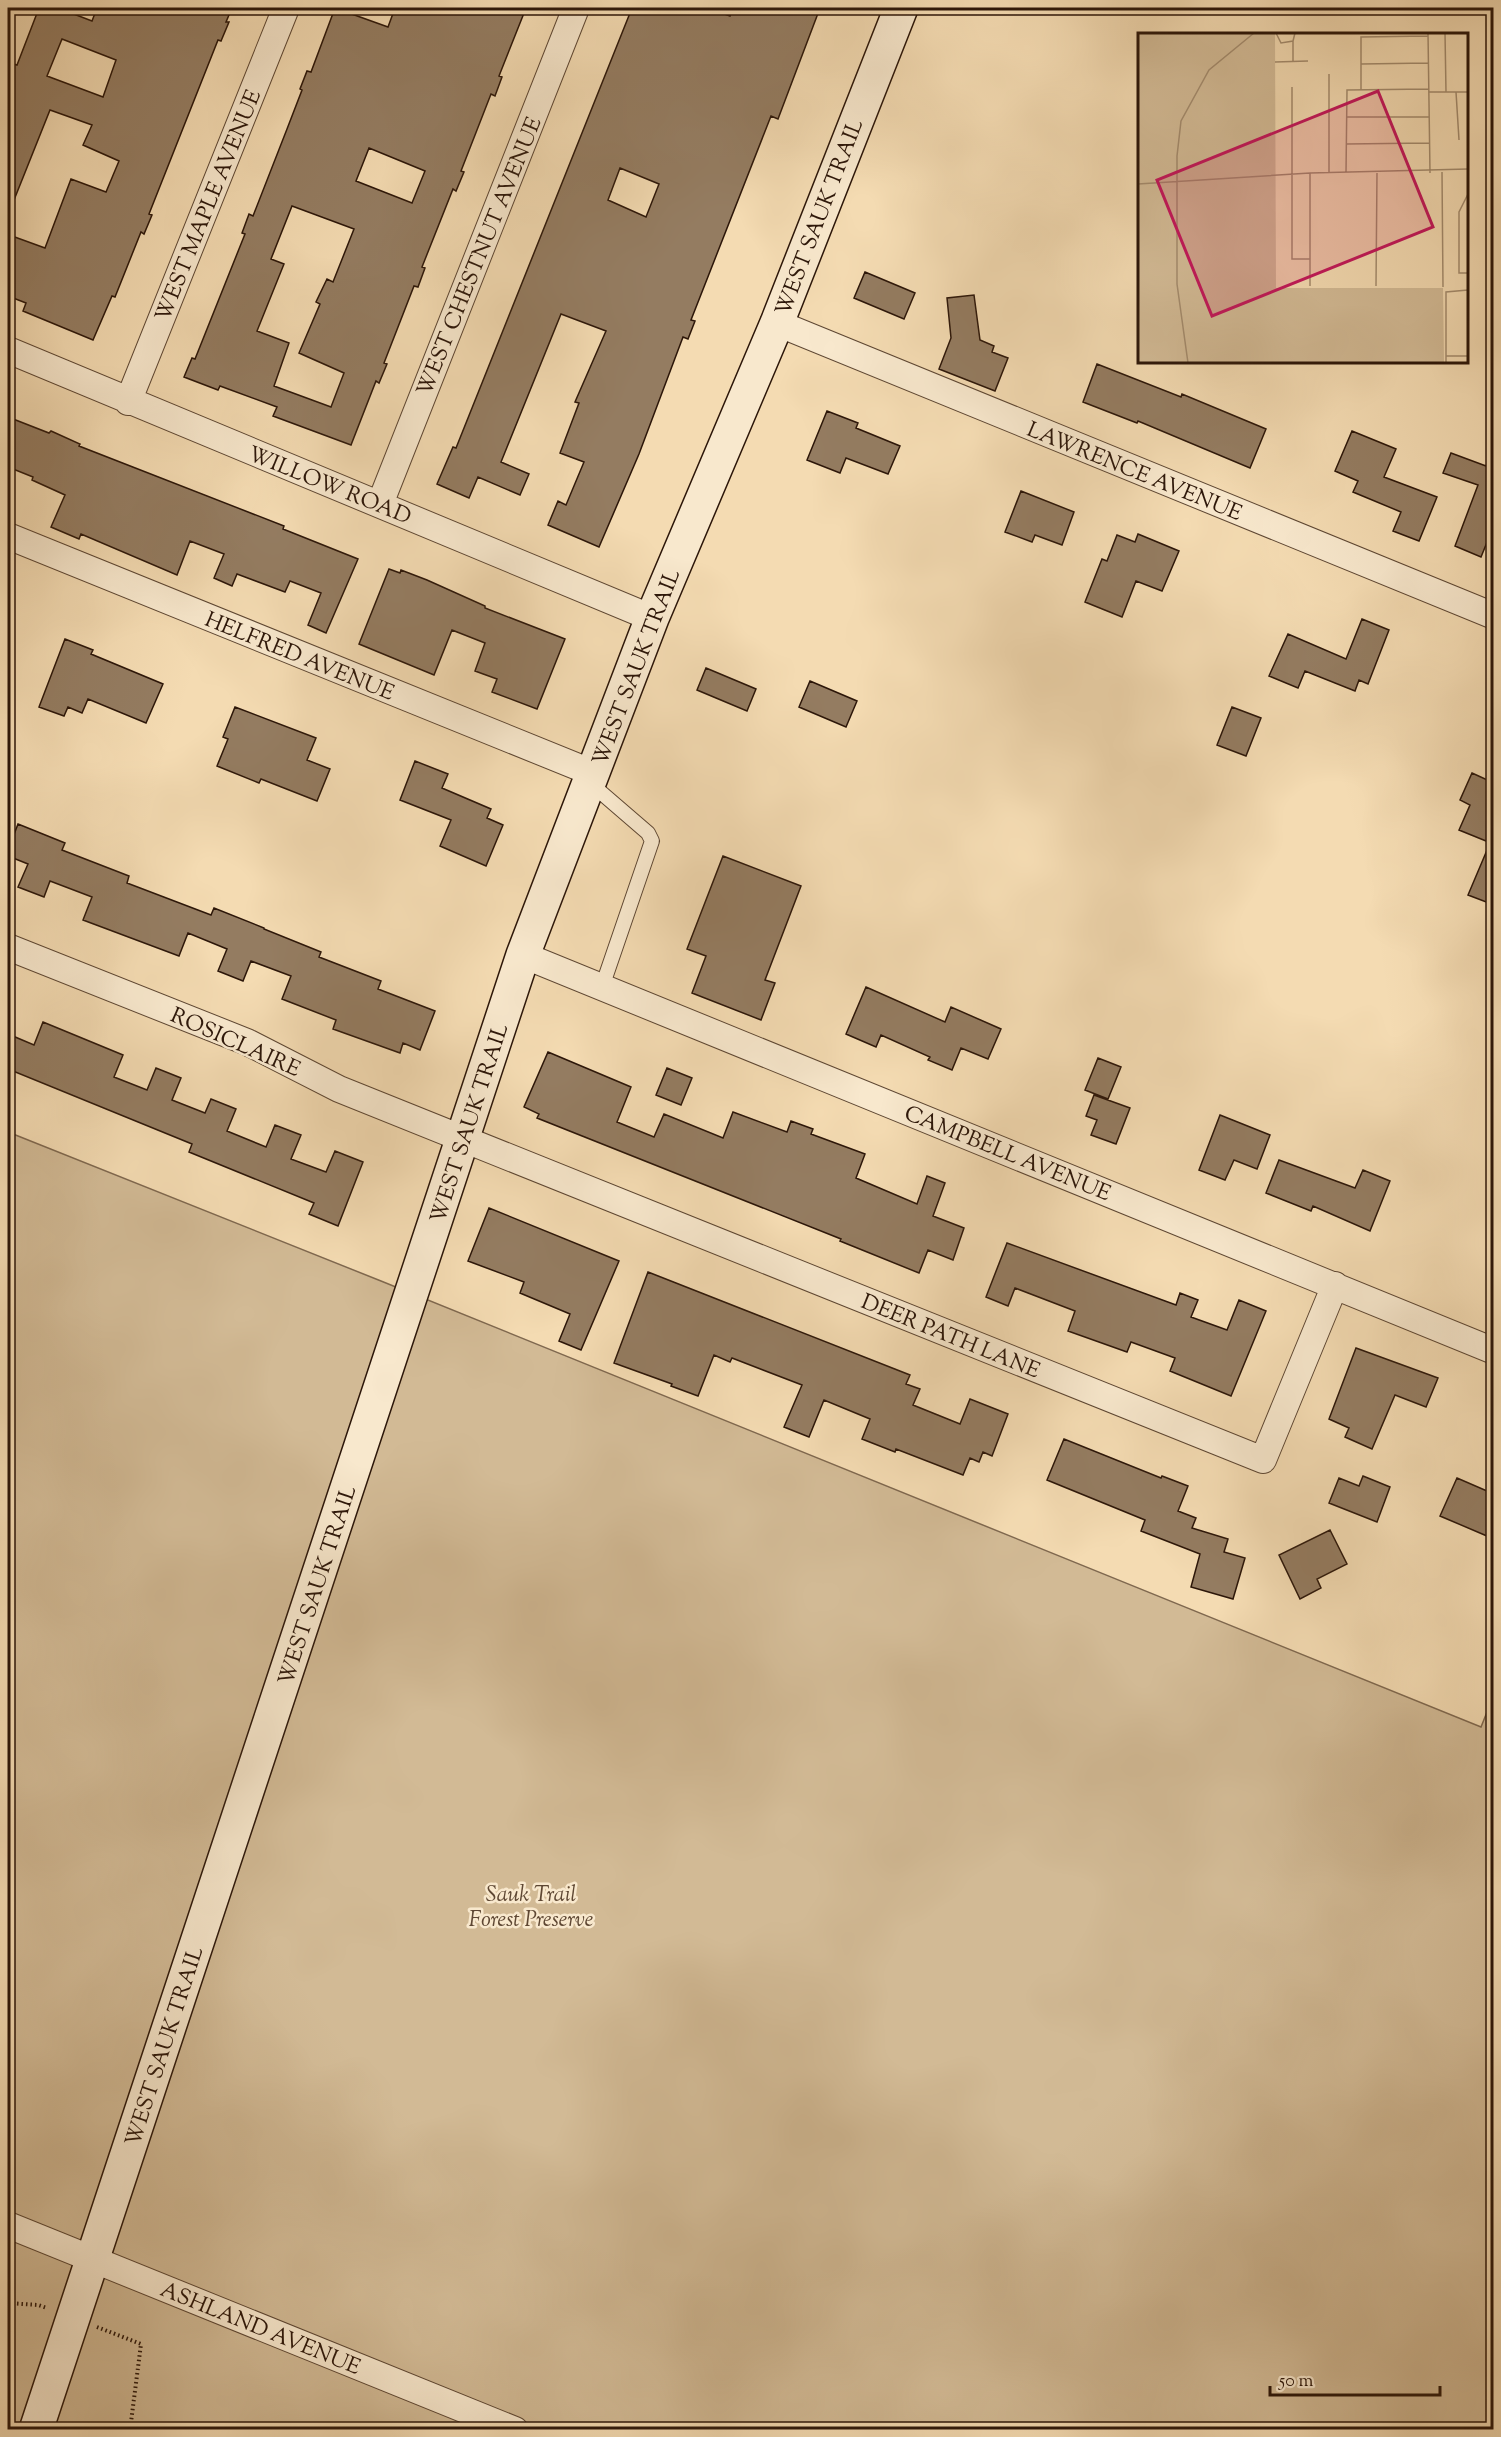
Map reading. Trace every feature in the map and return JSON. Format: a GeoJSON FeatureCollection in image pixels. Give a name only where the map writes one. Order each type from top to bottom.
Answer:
{"type":"FeatureCollection","features":[{"type":"Feature","properties":{"kind":"main road","name":"WEST SAUK TRAIL"},"geometry":{"type":"LineString","coordinates":[[36,2430],[523,955],[652,618],[777,323],[901,8]]}},
{"type":"Feature","properties":{"kind":"street","name":"WEST MAPLE AVENUE"},"geometry":{"type":"LineString","coordinates":[[128,402],[286,8]]}},
{"type":"Feature","properties":{"kind":"street","name":"WEST CHESTNUT AVENUE"},"geometry":{"type":"LineString","coordinates":[[380,504],[576,8]]}},
{"type":"Feature","properties":{"kind":"street","name":"LAWRENCE AVENUE"},"geometry":{"type":"LineString","coordinates":[[777,323],[1494,616]]}},
{"type":"Feature","properties":{"kind":"street","name":"WILLOW ROAD"},"geometry":{"type":"LineString","coordinates":[[8,350],[128,402],[652,618]]}},
{"type":"Feature","properties":{"kind":"street","name":"HELFRED AVENUE"},"geometry":{"type":"LineString","coordinates":[[8,536],[591,778]]}},
{"type":"Feature","properties":{"kind":"street","name":"ROSICLAIRE"},"geometry":{"type":"LineString","coordinates":[[8,947],[247,1042],[339,1089],[463,1139]]}},
{"type":"Feature","properties":{"kind":"street","name":"CAMPBELL AVENUE"},"geometry":{"type":"LineString","coordinates":[[523,955],[1494,1351]]}},
{"type":"Feature","properties":{"kind":"street","name":"DEER PATH LANE"},"geometry":{"type":"LineString","coordinates":[[463,1139],[1263,1460],[1335,1285]]}},
{"type":"Feature","properties":{"kind":"street","name":"ASHLAND AVENUE"},"geometry":{"type":"LineString","coordinates":[[8,2225],[515,2430]]}},
{"type":"Feature","properties":{"kind":"lane"},"geometry":{"type":"LineString","coordinates":[[591,778],[648,832],[652,841],[602,987]]}},
{"type":"Feature","properties":{"kind":"path"},"geometry":{"type":"LineString","coordinates":[[8,2303],[38,2305]]}},
{"type":"Feature","properties":{"kind":"path"},"geometry":{"type":"LineString","coordinates":[[107,2331],[141,2344],[130,2430]]}},
{"type":"Feature","properties":{"kind":"green space","name":"Sauk Trail Forest Preserve"},"geometry":{"type":"Polygon","coordinates":[[[8,1132],[1481,1727],[1493,1697],[1493,2429],[8,2429],[8,1132]]]}},
{"type":"Feature","properties":{"kind":"building"},"geometry":{"type":"Polygon","coordinates":[[[39,8],[58,8],[92,21],[97,8],[232,8],[226,22],[229,22],[221,41],[218,40],[149,214],[152,215],[144,234],[141,232],[115,297],[112,296],[93,340],[23,311],[26,303],[8,296],[8,249],[12,236],[45,248],[71,179],[106,192],[119,161],[83,145],[92,125],[50,110],[8,215],[8,78],[13,64],[17,65],[39,8]],[[62,39],[47,76],[103,97],[116,60],[62,39]]]}},
{"type":"Feature","properties":{"kind":"building"},"geometry":{"type":"Polygon","coordinates":[[[335,8],[388,27],[395,8],[526,8],[499,76],[502,77],[495,96],[491,94],[461,171],[464,172],[456,191],[453,189],[422,267],[425,268],[418,287],[414,286],[384,363],[387,364],[379,383],[376,381],[351,445],[273,416],[277,407],[220,386],[218,390],[184,377],[192,358],[195,359],[245,234],[242,233],[249,214],[253,216],[302,90],[300,89],[307,71],[311,72],[335,8]],[[369,148],[356,181],[412,203],[425,171],[369,148]],[[292,206],[271,259],[284,264],[257,331],[289,343],[274,386],[331,407],[344,373],[299,353],[320,304],[316,302],[327,279],[333,282],[354,229],[292,206]]]}},
{"type":"Feature","properties":{"kind":"building"},"geometry":{"type":"Polygon","coordinates":[[[632,8],[708,8],[730,16],[733,8],[762,8],[778,14],[781,8],[820,8],[778,119],[771,116],[691,320],[695,321],[688,339],[683,337],[639,454],[599,547],[548,525],[558,501],[566,505],[584,462],[560,453],[579,403],[575,402],[606,331],[561,314],[501,462],[529,474],[520,495],[478,477],[469,498],[437,484],[453,447],[456,448],[632,8]],[[620,168],[608,200],[646,217],[659,184],[620,168]]]}},
{"type":"Feature","properties":{"kind":"building"},"geometry":{"type":"Polygon","coordinates":[[[865,272],[915,293],[904,319],[854,298],[865,272]]]}},
{"type":"Feature","properties":{"kind":"building"},"geometry":{"type":"Polygon","coordinates":[[[974,295],[980,340],[994,346],[992,352],[1008,358],[995,391],[939,369],[951,338],[947,298],[974,295]]]}},
{"type":"Feature","properties":{"kind":"building"},"geometry":{"type":"Polygon","coordinates":[[[1097,364],[1181,397],[1182,394],[1266,429],[1250,468],[1138,421],[1137,423],[1083,402],[1097,364]]]}},
{"type":"Feature","properties":{"kind":"building"},"geometry":{"type":"Polygon","coordinates":[[[827,411],[858,423],[856,428],[900,446],[888,474],[846,458],[840,473],[807,460],[827,411]]]}},
{"type":"Feature","properties":{"kind":"building"},"geometry":{"type":"Polygon","coordinates":[[[8,417],[49,433],[51,431],[80,444],[79,446],[284,526],[283,529],[358,559],[326,633],[308,625],[321,593],[290,581],[285,592],[237,574],[232,586],[214,578],[224,554],[190,541],[177,575],[81,534],[79,539],[51,527],[65,495],[32,480],[33,477],[8,467],[8,417]]]}},
{"type":"Feature","properties":{"kind":"building"},"geometry":{"type":"Polygon","coordinates":[[[1352,431],[1396,449],[1384,477],[1437,497],[1419,541],[1393,531],[1401,512],[1353,492],[1358,481],[1335,471],[1352,431]]]}},
{"type":"Feature","properties":{"kind":"building"},"geometry":{"type":"Polygon","coordinates":[[[1492,450],[1494,525],[1481,557],[1455,546],[1478,485],[1443,473],[1451,453],[1486,466],[1492,450]]]}},
{"type":"Feature","properties":{"kind":"building"},"geometry":{"type":"Polygon","coordinates":[[[1021,491],[1074,512],[1062,545],[1035,535],[1032,542],[1005,532],[1021,491]]]}},
{"type":"Feature","properties":{"kind":"building"},"geometry":{"type":"Polygon","coordinates":[[[1138,534],[1179,551],[1162,591],[1136,581],[1122,617],[1085,602],[1102,559],[1107,561],[1117,535],[1135,542],[1138,534]]]}},
{"type":"Feature","properties":{"kind":"building"},"geometry":{"type":"Polygon","coordinates":[[[389,569],[400,573],[401,570],[427,580],[485,606],[485,608],[565,639],[537,709],[492,692],[497,679],[475,671],[485,643],[452,630],[434,675],[359,644],[389,569]]]}},
{"type":"Feature","properties":{"kind":"building"},"geometry":{"type":"Polygon","coordinates":[[[1362,619],[1389,630],[1368,684],[1359,680],[1355,691],[1305,671],[1298,688],[1269,676],[1288,634],[1346,659],[1362,619]]]}},
{"type":"Feature","properties":{"kind":"building"},"geometry":{"type":"Polygon","coordinates":[[[65,639],[93,650],[91,654],[163,684],[146,723],[88,699],[82,713],[68,707],[64,716],[39,707],[65,639]]]}},
{"type":"Feature","properties":{"kind":"building"},"geometry":{"type":"Polygon","coordinates":[[[706,668],[756,689],[747,711],[697,690],[706,668]]]}},
{"type":"Feature","properties":{"kind":"building"},"geometry":{"type":"Polygon","coordinates":[[[810,681],[857,701],[846,727],[799,707],[810,681]]]}},
{"type":"Feature","properties":{"kind":"building"},"geometry":{"type":"Polygon","coordinates":[[[235,707],[316,738],[307,760],[330,769],[317,801],[261,779],[259,783],[217,766],[228,739],[223,737],[235,707]]]}},
{"type":"Feature","properties":{"kind":"building"},"geometry":{"type":"Polygon","coordinates":[[[1232,707],[1261,718],[1246,756],[1217,745],[1232,707]]]}},
{"type":"Feature","properties":{"kind":"building"},"geometry":{"type":"Polygon","coordinates":[[[415,761],[448,774],[442,788],[491,809],[487,818],[503,825],[486,866],[440,846],[451,820],[400,800],[415,761]]]}},
{"type":"Feature","properties":{"kind":"building"},"geometry":{"type":"Polygon","coordinates":[[[1472,773],[1494,783],[1494,823],[1486,841],[1459,830],[1470,805],[1460,800],[1472,773]]]}},
{"type":"Feature","properties":{"kind":"building"},"geometry":{"type":"Polygon","coordinates":[[[18,824],[65,843],[62,850],[129,876],[127,883],[211,915],[214,908],[264,928],[321,952],[319,957],[381,981],[378,989],[435,1011],[420,1050],[403,1043],[400,1053],[333,1029],[336,1020],[282,999],[291,976],[251,961],[243,981],[218,971],[227,949],[188,933],[179,956],[83,920],[92,897],[50,881],[44,897],[18,887],[28,864],[8,856],[8,850],[18,824]]]}},
{"type":"Feature","properties":{"kind":"building"},"geometry":{"type":"Polygon","coordinates":[[[1494,836],[1494,905],[1468,895],[1494,836]]]}},
{"type":"Feature","properties":{"kind":"building"},"geometry":{"type":"Polygon","coordinates":[[[723,856],[801,886],[765,980],[775,983],[761,1020],[692,993],[706,956],[687,949],[723,856]]]}},
{"type":"Feature","properties":{"kind":"building"},"geometry":{"type":"Polygon","coordinates":[[[866,987],[945,1022],[951,1007],[1001,1029],[988,1059],[961,1048],[952,1070],[928,1060],[930,1057],[881,1035],[876,1047],[846,1034],[866,987]]]}},
{"type":"Feature","properties":{"kind":"building"},"geometry":{"type":"Polygon","coordinates":[[[43,1022],[123,1055],[114,1077],[147,1090],[156,1068],[181,1078],[172,1100],[205,1113],[211,1099],[236,1109],[227,1131],[266,1147],[275,1125],[301,1135],[291,1159],[326,1172],[335,1151],[363,1162],[338,1226],[309,1214],[314,1203],[189,1152],[192,1144],[8,1069],[8,1034],[34,1045],[43,1022]]]}},
{"type":"Feature","properties":{"kind":"building"},"geometry":{"type":"Polygon","coordinates":[[[548,1052],[631,1087],[617,1122],[654,1137],[664,1114],[723,1138],[733,1112],[787,1132],[791,1121],[813,1129],[811,1134],[865,1154],[856,1178],[917,1204],[927,1176],[945,1183],[933,1216],[964,1228],[953,1260],[928,1250],[919,1273],[840,1241],[841,1239],[537,1118],[539,1114],[524,1107],[548,1052]]]}},
{"type":"Feature","properties":{"kind":"building"},"geometry":{"type":"Polygon","coordinates":[[[1098,1058],[1121,1067],[1108,1099],[1085,1090],[1098,1058]]]}},
{"type":"Feature","properties":{"kind":"building"},"geometry":{"type":"Polygon","coordinates":[[[667,1068],[692,1078],[681,1105],[656,1095],[667,1068]]]}},
{"type":"Feature","properties":{"kind":"building"},"geometry":{"type":"Polygon","coordinates":[[[1094,1095],[1130,1108],[1116,1144],[1091,1135],[1097,1120],[1086,1116],[1094,1095]]]}},
{"type":"Feature","properties":{"kind":"building"},"geometry":{"type":"Polygon","coordinates":[[[1220,1115],[1270,1135],[1257,1169],[1234,1160],[1225,1180],[1199,1170],[1220,1115]]]}},
{"type":"Feature","properties":{"kind":"building"},"geometry":{"type":"Polygon","coordinates":[[[1279,1160],[1355,1188],[1363,1170],[1390,1181],[1370,1231],[1313,1206],[1311,1211],[1266,1193],[1279,1160]]]}},
{"type":"Feature","properties":{"kind":"building"},"geometry":{"type":"Polygon","coordinates":[[[489,1208],[619,1261],[581,1350],[559,1341],[570,1314],[520,1293],[524,1282],[468,1261],[489,1208]]]}},
{"type":"Feature","properties":{"kind":"building"},"geometry":{"type":"Polygon","coordinates":[[[1007,1243],[1176,1305],[1180,1293],[1198,1300],[1191,1317],[1227,1330],[1239,1300],[1266,1311],[1231,1396],[1170,1371],[1175,1358],[1131,1342],[1127,1352],[1068,1331],[1075,1311],[1015,1288],[1008,1306],[986,1297],[1007,1243]]]}},
{"type":"Feature","properties":{"kind":"building"},"geometry":{"type":"Polygon","coordinates":[[[648,1272],[910,1375],[906,1384],[920,1389],[913,1405],[960,1424],[970,1399],[1008,1414],[992,1456],[983,1452],[979,1462],[970,1458],[963,1475],[896,1449],[895,1452],[862,1439],[870,1419],[824,1400],[809,1437],[784,1427],[802,1385],[732,1358],[730,1362],[714,1355],[698,1396],[614,1363],[648,1272]]]}},
{"type":"Feature","properties":{"kind":"building"},"geometry":{"type":"Polygon","coordinates":[[[1356,1348],[1438,1378],[1426,1407],[1395,1395],[1372,1449],[1345,1437],[1349,1428],[1329,1419],[1356,1348]]]}},
{"type":"Feature","properties":{"kind":"building"},"geometry":{"type":"Polygon","coordinates":[[[1064,1439],[1161,1478],[1162,1476],[1188,1486],[1178,1511],[1196,1518],[1192,1528],[1228,1539],[1224,1552],[1245,1558],[1233,1599],[1191,1587],[1200,1554],[1141,1531],[1145,1520],[1047,1480],[1064,1439]]]}},
{"type":"Feature","properties":{"kind":"building"},"geometry":{"type":"Polygon","coordinates":[[[1363,1476],[1390,1487],[1377,1522],[1329,1503],[1339,1478],[1359,1486],[1363,1476]]]}},
{"type":"Feature","properties":{"kind":"building"},"geometry":{"type":"Polygon","coordinates":[[[1457,1478],[1494,1494],[1494,1539],[1440,1516],[1457,1478]]]}},
{"type":"Feature","properties":{"kind":"building"},"geometry":{"type":"Polygon","coordinates":[[[1330,1530],[1347,1564],[1317,1579],[1321,1588],[1300,1599],[1279,1555],[1330,1530]]]}}]}
